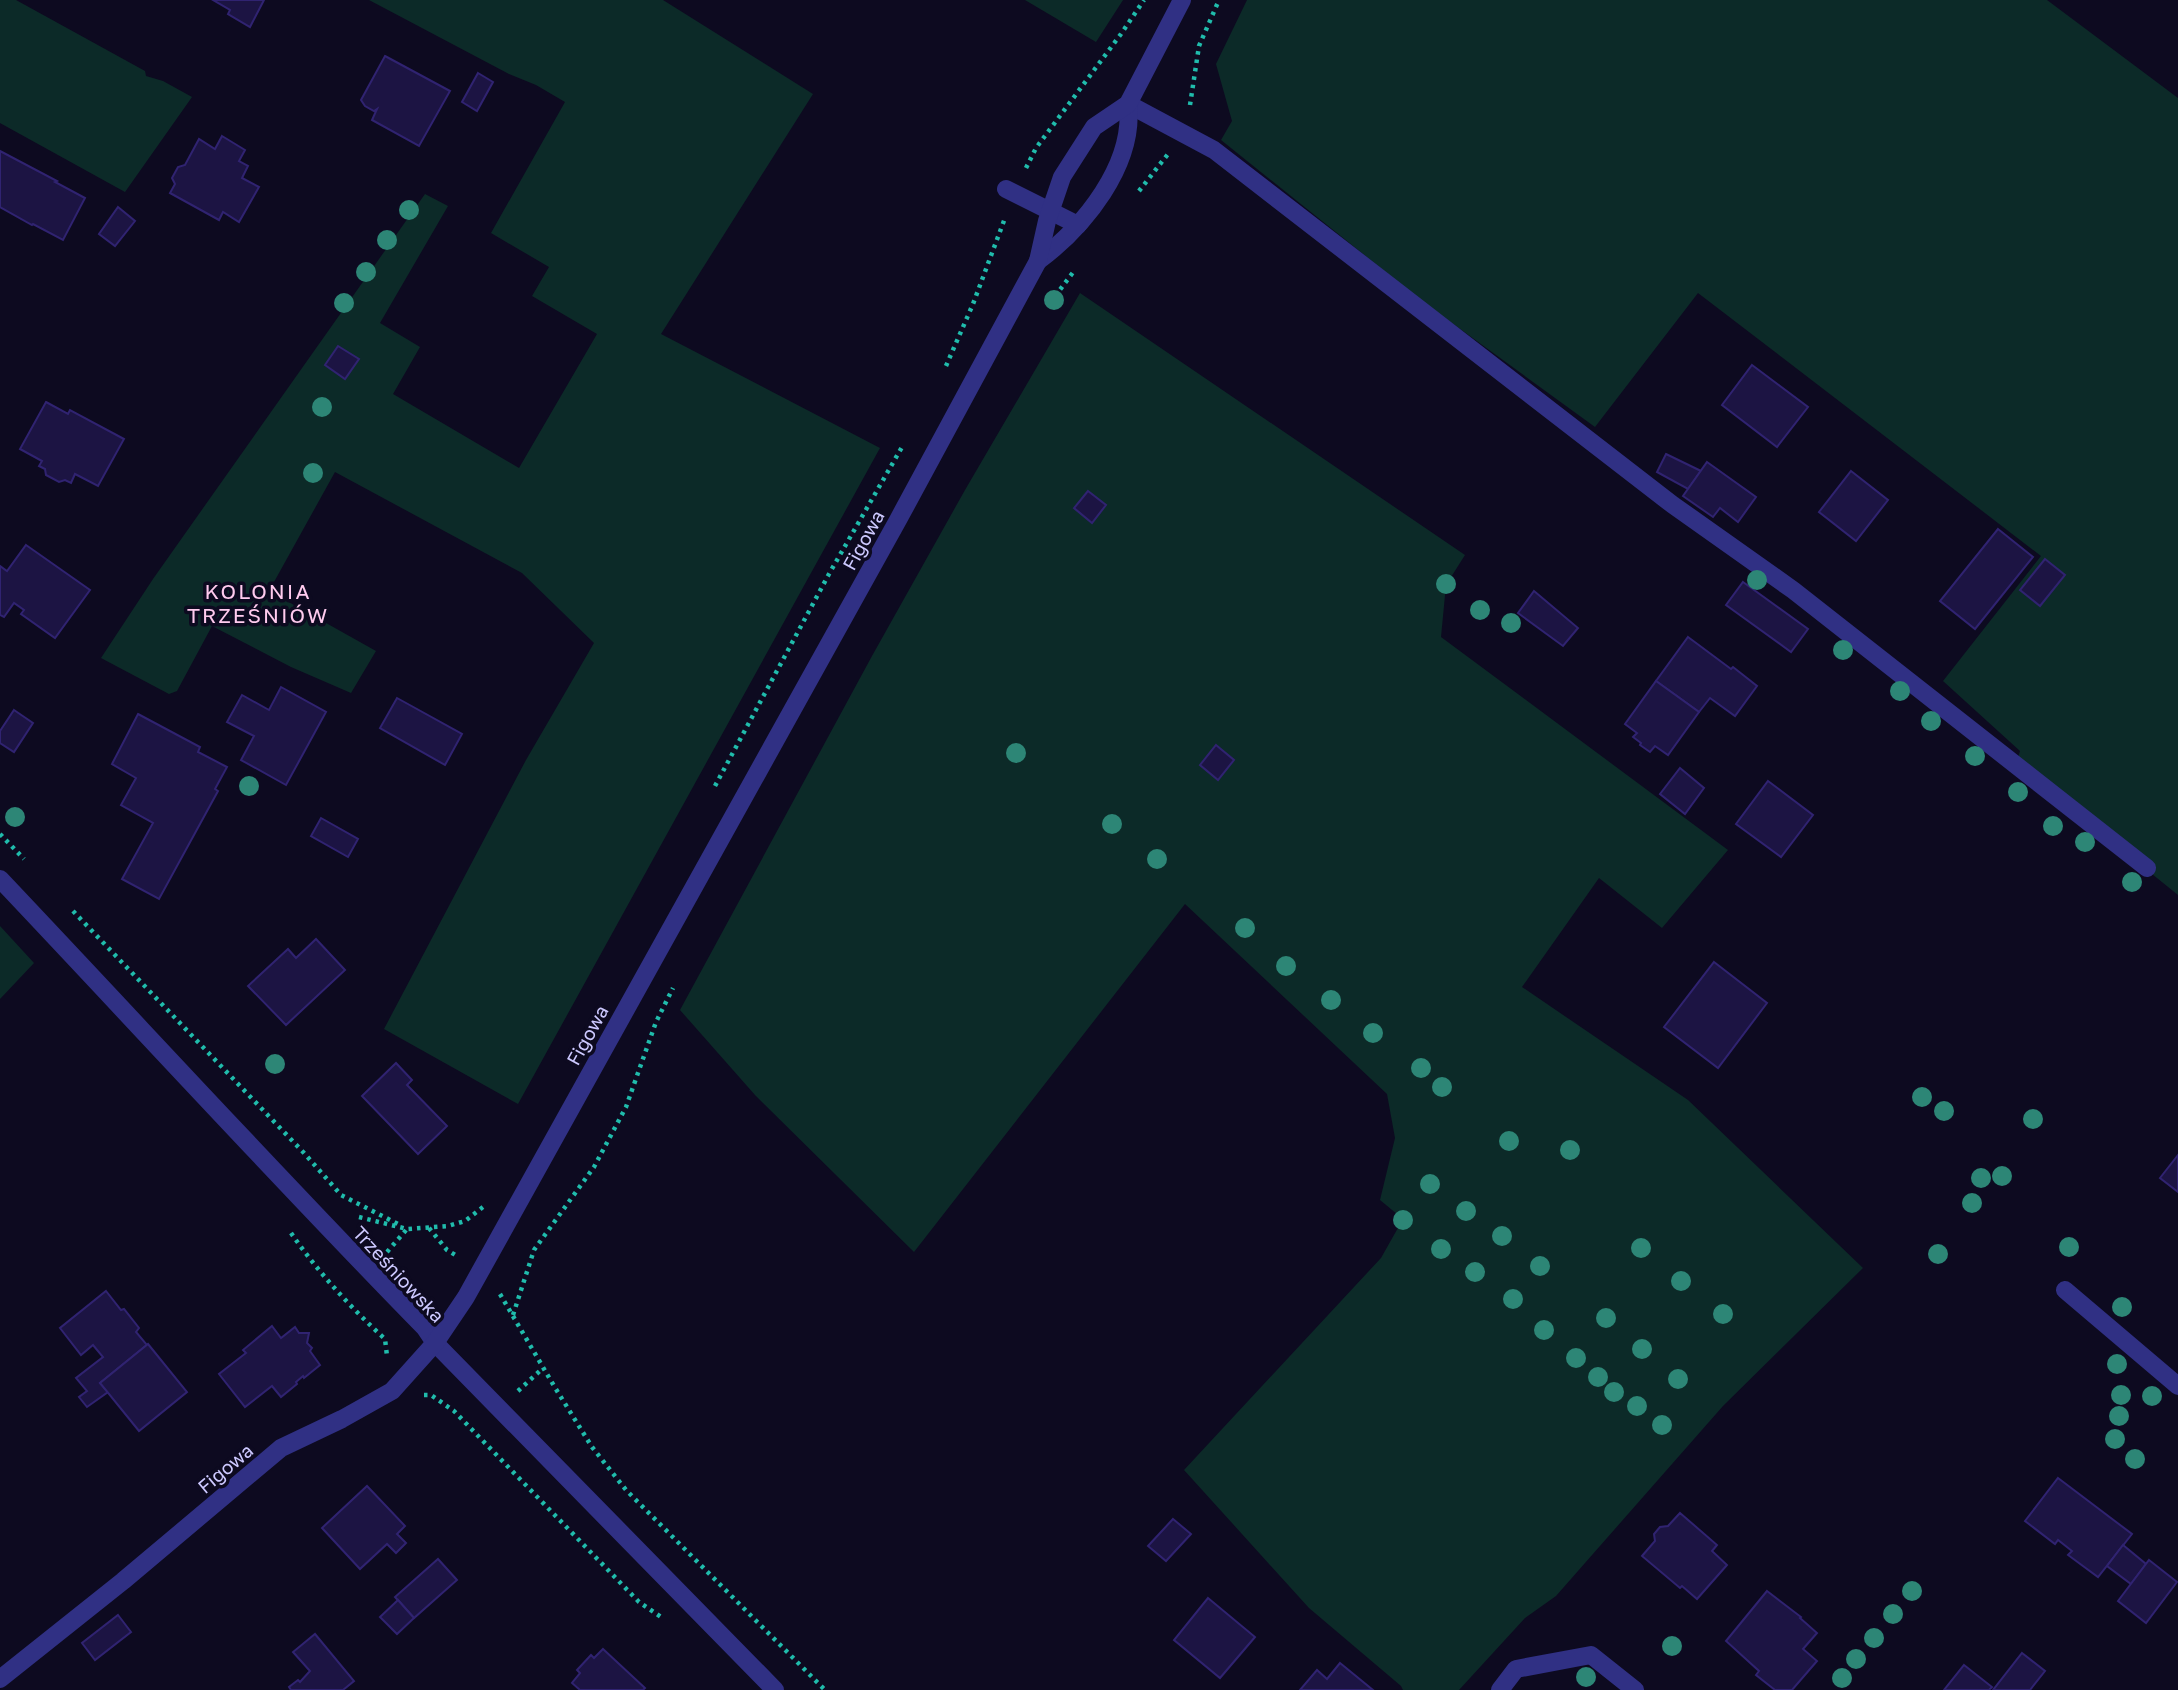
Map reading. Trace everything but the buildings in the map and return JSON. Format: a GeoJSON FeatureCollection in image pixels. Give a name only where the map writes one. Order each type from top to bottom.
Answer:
{"type":"FeatureCollection","features":[{"type":"Feature","properties":{"kind":"street"},"geometry":{"type":"LineString","coordinates":[[1038,261],[1050,211],[1062,177],[1094,127],[1128,104],[1182,0]]}},
{"type":"Feature","properties":{"kind":"street"},"geometry":{"type":"LineString","coordinates":[[1128,104],[1214,150],[1673,505],[1793,590],[2147,868]]}},
{"type":"Feature","properties":{"kind":"street"},"geometry":{"type":"LineString","coordinates":[[1038,261],[1058,246],[1078,225],[1114,174],[1130,119],[1128,104]]}},
{"type":"Feature","properties":{"kind":"street"},"geometry":{"type":"LineString","coordinates":[[1011,191],[1078,225]]}},
{"type":"Feature","properties":{"kind":"street","name":"Figowa"},"geometry":{"type":"LineString","coordinates":[[0,1679],[123,1581],[281,1448],[392,1391],[435,1343],[466,1297],[898,520],[1038,261]]}},
{"type":"Feature","properties":{"kind":"street","name":"Trześniowska"},"geometry":{"type":"LineString","coordinates":[[0,879],[245,1138],[302,1203],[425,1328],[435,1343],[775,1690]]}},
{"type":"Feature","properties":{"kind":"street"},"geometry":{"type":"LineString","coordinates":[[2065,1290],[2178,1386]]}},
{"type":"Feature","properties":{"kind":"street"},"geometry":{"type":"LineString","coordinates":[[1500,1690],[1516,1669],[1591,1656],[1635,1690]]}},
{"type":"Feature","properties":{"kind":"path"},"geometry":{"type":"LineString","coordinates":[[943,374],[974,304],[1011,191],[1035,148],[1144,0]]}},
{"type":"Feature","properties":{"kind":"path"},"geometry":{"type":"LineString","coordinates":[[1049,305],[1078,265]]}},
{"type":"Feature","properties":{"kind":"path"},"geometry":{"type":"LineString","coordinates":[[712,790],[829,574],[906,440]]}},
{"type":"Feature","properties":{"kind":"path"},"geometry":{"type":"LineString","coordinates":[[0,834],[28,864]]}},
{"type":"Feature","properties":{"kind":"path"},"geometry":{"type":"LineString","coordinates":[[66,904],[341,1195],[407,1229],[448,1226],[466,1221],[483,1207]]}},
{"type":"Feature","properties":{"kind":"path"},"geometry":{"type":"LineString","coordinates":[[513,1315],[534,1250],[594,1167],[626,1107],[656,1022],[679,977]]}},
{"type":"Feature","properties":{"kind":"path"},"geometry":{"type":"LineString","coordinates":[[284,1223],[314,1265],[385,1339],[387,1356],[382,1368],[370,1380],[384,1396]]}},
{"type":"Feature","properties":{"kind":"path"},"geometry":{"type":"LineString","coordinates":[[428,1227],[447,1250],[479,1271],[504,1300],[586,1437],[626,1490],[825,1690]]}},
{"type":"Feature","properties":{"kind":"path"},"geometry":{"type":"LineString","coordinates":[[420,1394],[432,1395],[454,1411],[639,1602],[668,1622]]}},
{"type":"Feature","properties":{"kind":"green space"},"geometry":{"type":"Polygon","coordinates":[[[0,0],[16,0],[145,71],[146,76],[163,81],[192,97],[125,192],[0,123],[0,0]]]}},
{"type":"Feature","properties":{"kind":"green space"},"geometry":{"type":"Polygon","coordinates":[[[369,0],[663,0],[813,94],[661,334],[880,448],[518,1104],[384,1029],[526,760],[594,643],[522,573],[335,472],[269,591],[376,651],[351,693],[291,667],[212,626],[177,691],[169,694],[101,658],[153,579],[425,194],[448,206],[380,323],[420,347],[393,394],[519,468],[597,334],[532,296],[549,267],[491,233],[565,102],[369,0]]]}},
{"type":"Feature","properties":{"kind":"green space"},"geometry":{"type":"Polygon","coordinates":[[[1025,0],[1123,0],[1096,42],[1025,0]]]}},
{"type":"Feature","properties":{"kind":"green space"},"geometry":{"type":"Polygon","coordinates":[[[1247,0],[2047,0],[2178,98],[2178,895],[2016,764],[2020,751],[1943,681],[2041,556],[1698,293],[1595,427],[1423,302],[1221,140],[1232,121],[1216,64],[1247,0]]]}},
{"type":"Feature","properties":{"kind":"green space"},"geometry":{"type":"Polygon","coordinates":[[[1080,293],[1465,555],[1446,585],[1441,637],[1728,850],[1662,928],[1599,878],[1522,987],[1688,1100],[1863,1268],[1723,1406],[1556,1596],[1525,1618],[1459,1690],[1403,1690],[1309,1608],[1184,1470],[1381,1258],[1403,1219],[1380,1200],[1395,1138],[1387,1094],[1185,904],[914,1252],[755,1095],[680,1010],[872,656],[1080,293]]]}},
{"type":"Feature","properties":{"kind":"green space"},"geometry":{"type":"Polygon","coordinates":[[[0,926],[34,963],[0,999],[0,926]]]}},
{"type":"Feature","properties":{"kind":"district","name":"KOLONIA TRZEŚNIÓW"},"geometry":{"type":"Point","coordinates":[258,603]}}]}
